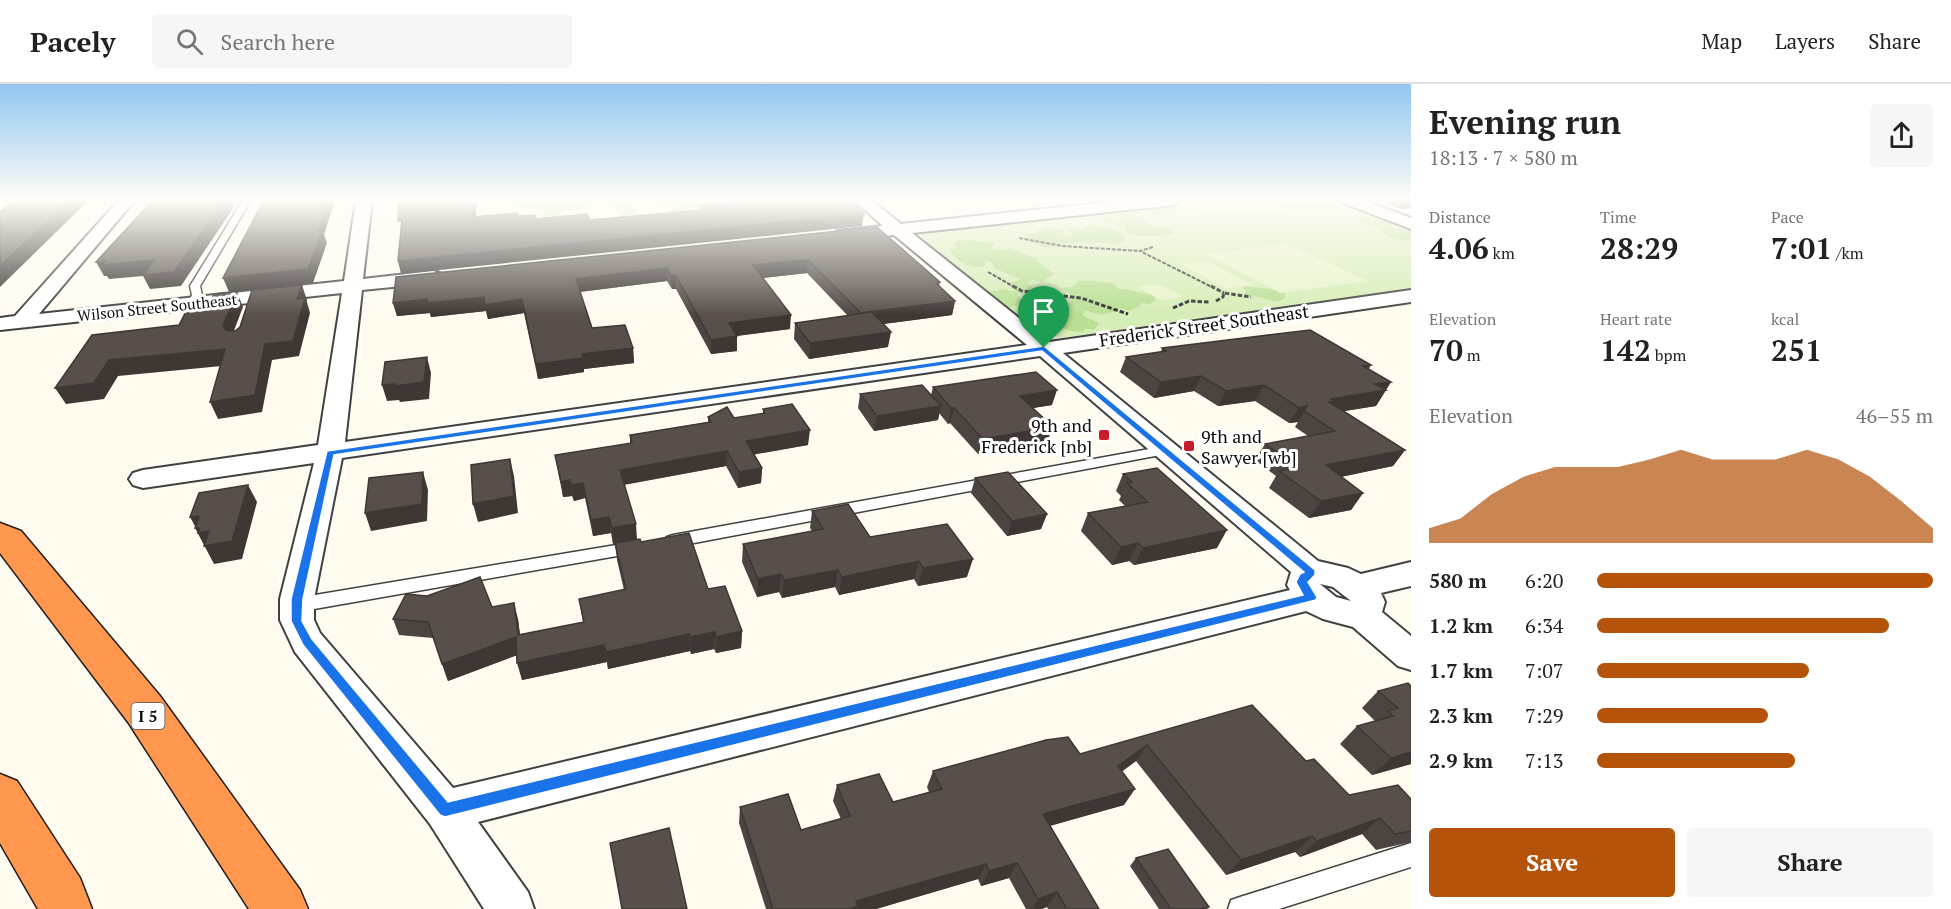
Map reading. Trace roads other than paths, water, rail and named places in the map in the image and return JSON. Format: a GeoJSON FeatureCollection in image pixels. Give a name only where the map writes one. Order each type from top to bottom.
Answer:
{"type":"FeatureCollection","features":[{"type":"Feature","properties":{"kind":"highway","name":"I 5"},"geometry":{"type":"LineString","coordinates":[[0,535],[9,540],[144,709],[281,909]]}},
{"type":"Feature","properties":{"kind":"highway"},"geometry":{"type":"LineString","coordinates":[[0,797],[61,897],[65,909]]}},
{"type":"Feature","properties":{"kind":"street"},"geometry":{"type":"LineString","coordinates":[[22,321],[94,238]]}},
{"type":"Feature","properties":{"kind":"street"},"geometry":{"type":"LineString","coordinates":[[359,238],[330,453],[297,605],[297,621],[307,642],[445,810],[511,909]]}},
{"type":"Feature","properties":{"kind":"street"},"geometry":{"type":"LineString","coordinates":[[910,238],[1166,450],[1312,585],[1338,612],[1411,574]]}},
{"type":"Feature","properties":{"kind":"street","name":"Wilson Street Southeast"},"geometry":{"type":"LineString","coordinates":[[0,324],[193,303],[252,302],[354,285],[448,276]]}},
{"type":"Feature","properties":{"kind":"street","name":"Frederick Street Southeast"},"geometry":{"type":"LineString","coordinates":[[143,479],[1411,296]]}},
{"type":"Feature","properties":{"kind":"street"},"geometry":{"type":"LineString","coordinates":[[445,810],[1312,585]]}},
{"type":"Feature","properties":{"kind":"street"},"geometry":{"type":"LineString","coordinates":[[1359,600],[1411,656]]}},
{"type":"Feature","properties":{"kind":"lane"},"geometry":{"type":"LineString","coordinates":[[193,303],[197,295],[195,286],[224,238]]}},
{"type":"Feature","properties":{"kind":"lane"},"geometry":{"type":"LineString","coordinates":[[297,605],[593,556],[1166,450]]}},
{"type":"Feature","properties":{"kind":"lane"},"geometry":{"type":"LineString","coordinates":[[1240,909],[1411,855]]}},
{"type":"Feature","properties":{"kind":"place","name":"9th and Frederick [nb]"},"geometry":{"type":"Point","coordinates":[1104,435]}},
{"type":"Feature","properties":{"kind":"place","name":"9th and Sawyer [wb]"},"geometry":{"type":"Point","coordinates":[1189,446]}}]}
